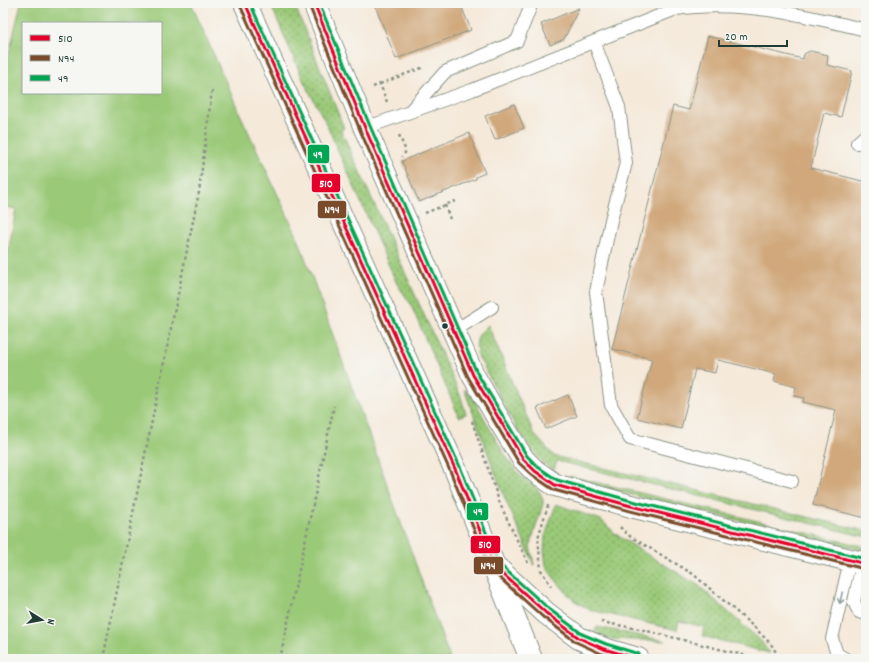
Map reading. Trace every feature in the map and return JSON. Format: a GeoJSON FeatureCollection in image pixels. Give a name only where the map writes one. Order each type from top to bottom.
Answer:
{"type":"FeatureCollection","features":[{"type":"Feature","properties":{"kind":"main road"},"geometry":{"type":"LineString","coordinates":[[245,3],[453,464],[531,659]]}},
{"type":"Feature","properties":{"kind":"main road"},"geometry":{"type":"LineString","coordinates":[[314,3],[365,128],[473,375],[522,459],[535,471],[555,485],[631,506],[859,562]]}},
{"type":"Feature","properties":{"kind":"main road"},"geometry":{"type":"LineString","coordinates":[[494,566],[552,618],[579,638],[604,649],[638,659]]}},
{"type":"Feature","properties":{"kind":"lane"},"geometry":{"type":"LineString","coordinates":[[408,113],[445,72],[517,41],[532,3]]}},
{"type":"Feature","properties":{"kind":"lane"},"geometry":{"type":"LineString","coordinates":[[365,128],[472,90],[676,9],[697,4],[742,7],[801,15],[866,30]]}},
{"type":"Feature","properties":{"kind":"lane"},"geometry":{"type":"LineString","coordinates":[[594,42],[618,106],[626,163],[611,220],[596,292],[612,404],[630,439],[792,481]]}},
{"type":"Feature","properties":{"kind":"lane"},"geometry":{"type":"LineString","coordinates":[[857,143],[866,135]]}},
{"type":"Feature","properties":{"kind":"lane"},"geometry":{"type":"LineString","coordinates":[[454,331],[492,307]]}},
{"type":"Feature","properties":{"kind":"lane"},"geometry":{"type":"LineString","coordinates":[[859,562],[854,602],[859,612],[866,614]]}},
{"type":"Feature","properties":{"kind":"lane"},"geometry":{"type":"LineString","coordinates":[[846,659],[837,654],[832,639],[859,562]]}},
{"type":"Feature","properties":{"kind":"path"},"geometry":{"type":"LineString","coordinates":[[380,84],[430,64]]}},
{"type":"Feature","properties":{"kind":"path"},"geometry":{"type":"LineString","coordinates":[[103,659],[199,192],[212,90]]}},
{"type":"Feature","properties":{"kind":"path"},"geometry":{"type":"LineString","coordinates":[[445,206],[451,222]]}},
{"type":"Feature","properties":{"kind":"path"},"geometry":{"type":"LineString","coordinates":[[280,659],[334,406]]}},
{"type":"Feature","properties":{"kind":"path"},"geometry":{"type":"LineString","coordinates":[[470,417],[500,504],[529,566]]}},
{"type":"Feature","properties":{"kind":"path"},"geometry":{"type":"LineString","coordinates":[[546,586],[552,589],[542,570],[538,538],[555,485]]}},
{"type":"Feature","properties":{"kind":"path"},"geometry":{"type":"LineString","coordinates":[[617,525],[628,535],[693,574],[772,644],[780,659]]}},
{"type":"Feature","properties":{"kind":"path"},"geometry":{"type":"LineString","coordinates":[[598,621],[639,629],[759,659]]}},
{"type":"Feature","properties":{"kind":"green space"},"geometry":{"type":"Polygon","coordinates":[[[21,3],[191,3],[240,114],[298,238],[450,659],[3,659],[3,279],[16,209],[3,206],[3,78],[21,3]]]}},
{"type":"Feature","properties":{"kind":"green space"},"geometry":{"type":"Polygon","coordinates":[[[270,3],[294,3],[344,128],[341,130],[461,397],[466,414],[459,417],[410,303],[397,284],[325,121],[304,82],[270,3]]]}},
{"type":"Feature","properties":{"kind":"green space"},"geometry":{"type":"Polygon","coordinates":[[[488,325],[534,434],[554,456],[866,531],[866,537],[557,461],[553,472],[535,454],[518,431],[477,354],[476,345],[478,338],[481,332],[488,325]]]}},
{"type":"Feature","properties":{"kind":"green space"},"geometry":{"type":"Polygon","coordinates":[[[464,389],[473,397],[506,457],[519,474],[538,490],[543,499],[543,504],[530,546],[534,565],[503,494],[464,389]]]}},
{"type":"Feature","properties":{"kind":"green space"},"geometry":{"type":"Polygon","coordinates":[[[570,476],[866,547],[866,551],[569,480],[570,476]]]}},
{"type":"Feature","properties":{"kind":"green space"},"geometry":{"type":"Polygon","coordinates":[[[556,504],[601,520],[617,535],[698,585],[761,641],[769,653],[702,636],[704,627],[679,621],[677,630],[590,610],[573,600],[546,566],[544,551],[545,536],[556,504]]]}},
{"type":"Feature","properties":{"kind":"green space"},"geometry":{"type":"Polygon","coordinates":[[[597,627],[666,641],[608,639],[593,634],[597,627]]]}},
{"type":"Feature","properties":{"kind":"building"},"geometry":{"type":"Polygon","coordinates":[[[374,3],[460,3],[471,30],[396,59],[374,3]]]}},
{"type":"Feature","properties":{"kind":"building"},"geometry":{"type":"Polygon","coordinates":[[[579,8],[564,39],[550,45],[541,24],[579,8]]]}},
{"type":"Feature","properties":{"kind":"building"},"geometry":{"type":"Polygon","coordinates":[[[708,36],[803,59],[804,54],[810,51],[828,55],[827,65],[852,71],[841,117],[824,113],[811,168],[866,182],[866,518],[813,505],[836,410],[803,402],[804,398],[794,396],[796,387],[774,381],[776,374],[718,360],[715,373],[695,369],[681,429],[637,418],[652,359],[612,349],[673,106],[689,110],[708,36]]]}},
{"type":"Feature","properties":{"kind":"building"},"geometry":{"type":"Polygon","coordinates":[[[514,104],[524,128],[495,140],[485,116],[514,104]]]}},
{"type":"Feature","properties":{"kind":"building"},"geometry":{"type":"Polygon","coordinates":[[[469,133],[485,173],[476,177],[476,179],[419,202],[402,161],[469,133]]]}},
{"type":"Feature","properties":{"kind":"building"},"geometry":{"type":"Polygon","coordinates":[[[568,395],[577,416],[546,429],[537,408],[568,395]]]}},
{"type":"Feature","properties":{"kind":"transit line","name":"510"},"geometry":{"type":"LineString","coordinates":[[245,3],[456,471],[494,566],[546,613],[579,638],[604,649],[638,659]]}},
{"type":"Feature","properties":{"kind":"transit line","name":"49"},"geometry":{"type":"LineString","coordinates":[[250,3],[461,469],[498,563],[549,609],[582,634],[606,644],[639,654]]}},
{"type":"Feature","properties":{"kind":"transit line","name":"510"},"geometry":{"type":"LineString","coordinates":[[314,3],[365,128],[473,375],[523,459],[535,471],[555,485],[631,506],[866,564]]}},
{"type":"Feature","properties":{"kind":"transit line","name":"49"},"geometry":{"type":"LineString","coordinates":[[319,3],[370,126],[477,373],[527,456],[538,467],[557,480],[632,501],[866,559]]}},
{"type":"Feature","properties":{"kind":"transit line","name":"N94"},"geometry":{"type":"LineString","coordinates":[[240,5],[451,473],[490,569],[543,617],[576,642],[602,654],[620,659]]}},
{"type":"Feature","properties":{"kind":"transit line","name":"N94"},"geometry":{"type":"LineString","coordinates":[[309,5],[360,130],[468,377],[519,463],[532,475],[554,490],[630,511],[865,569]]}}]}
